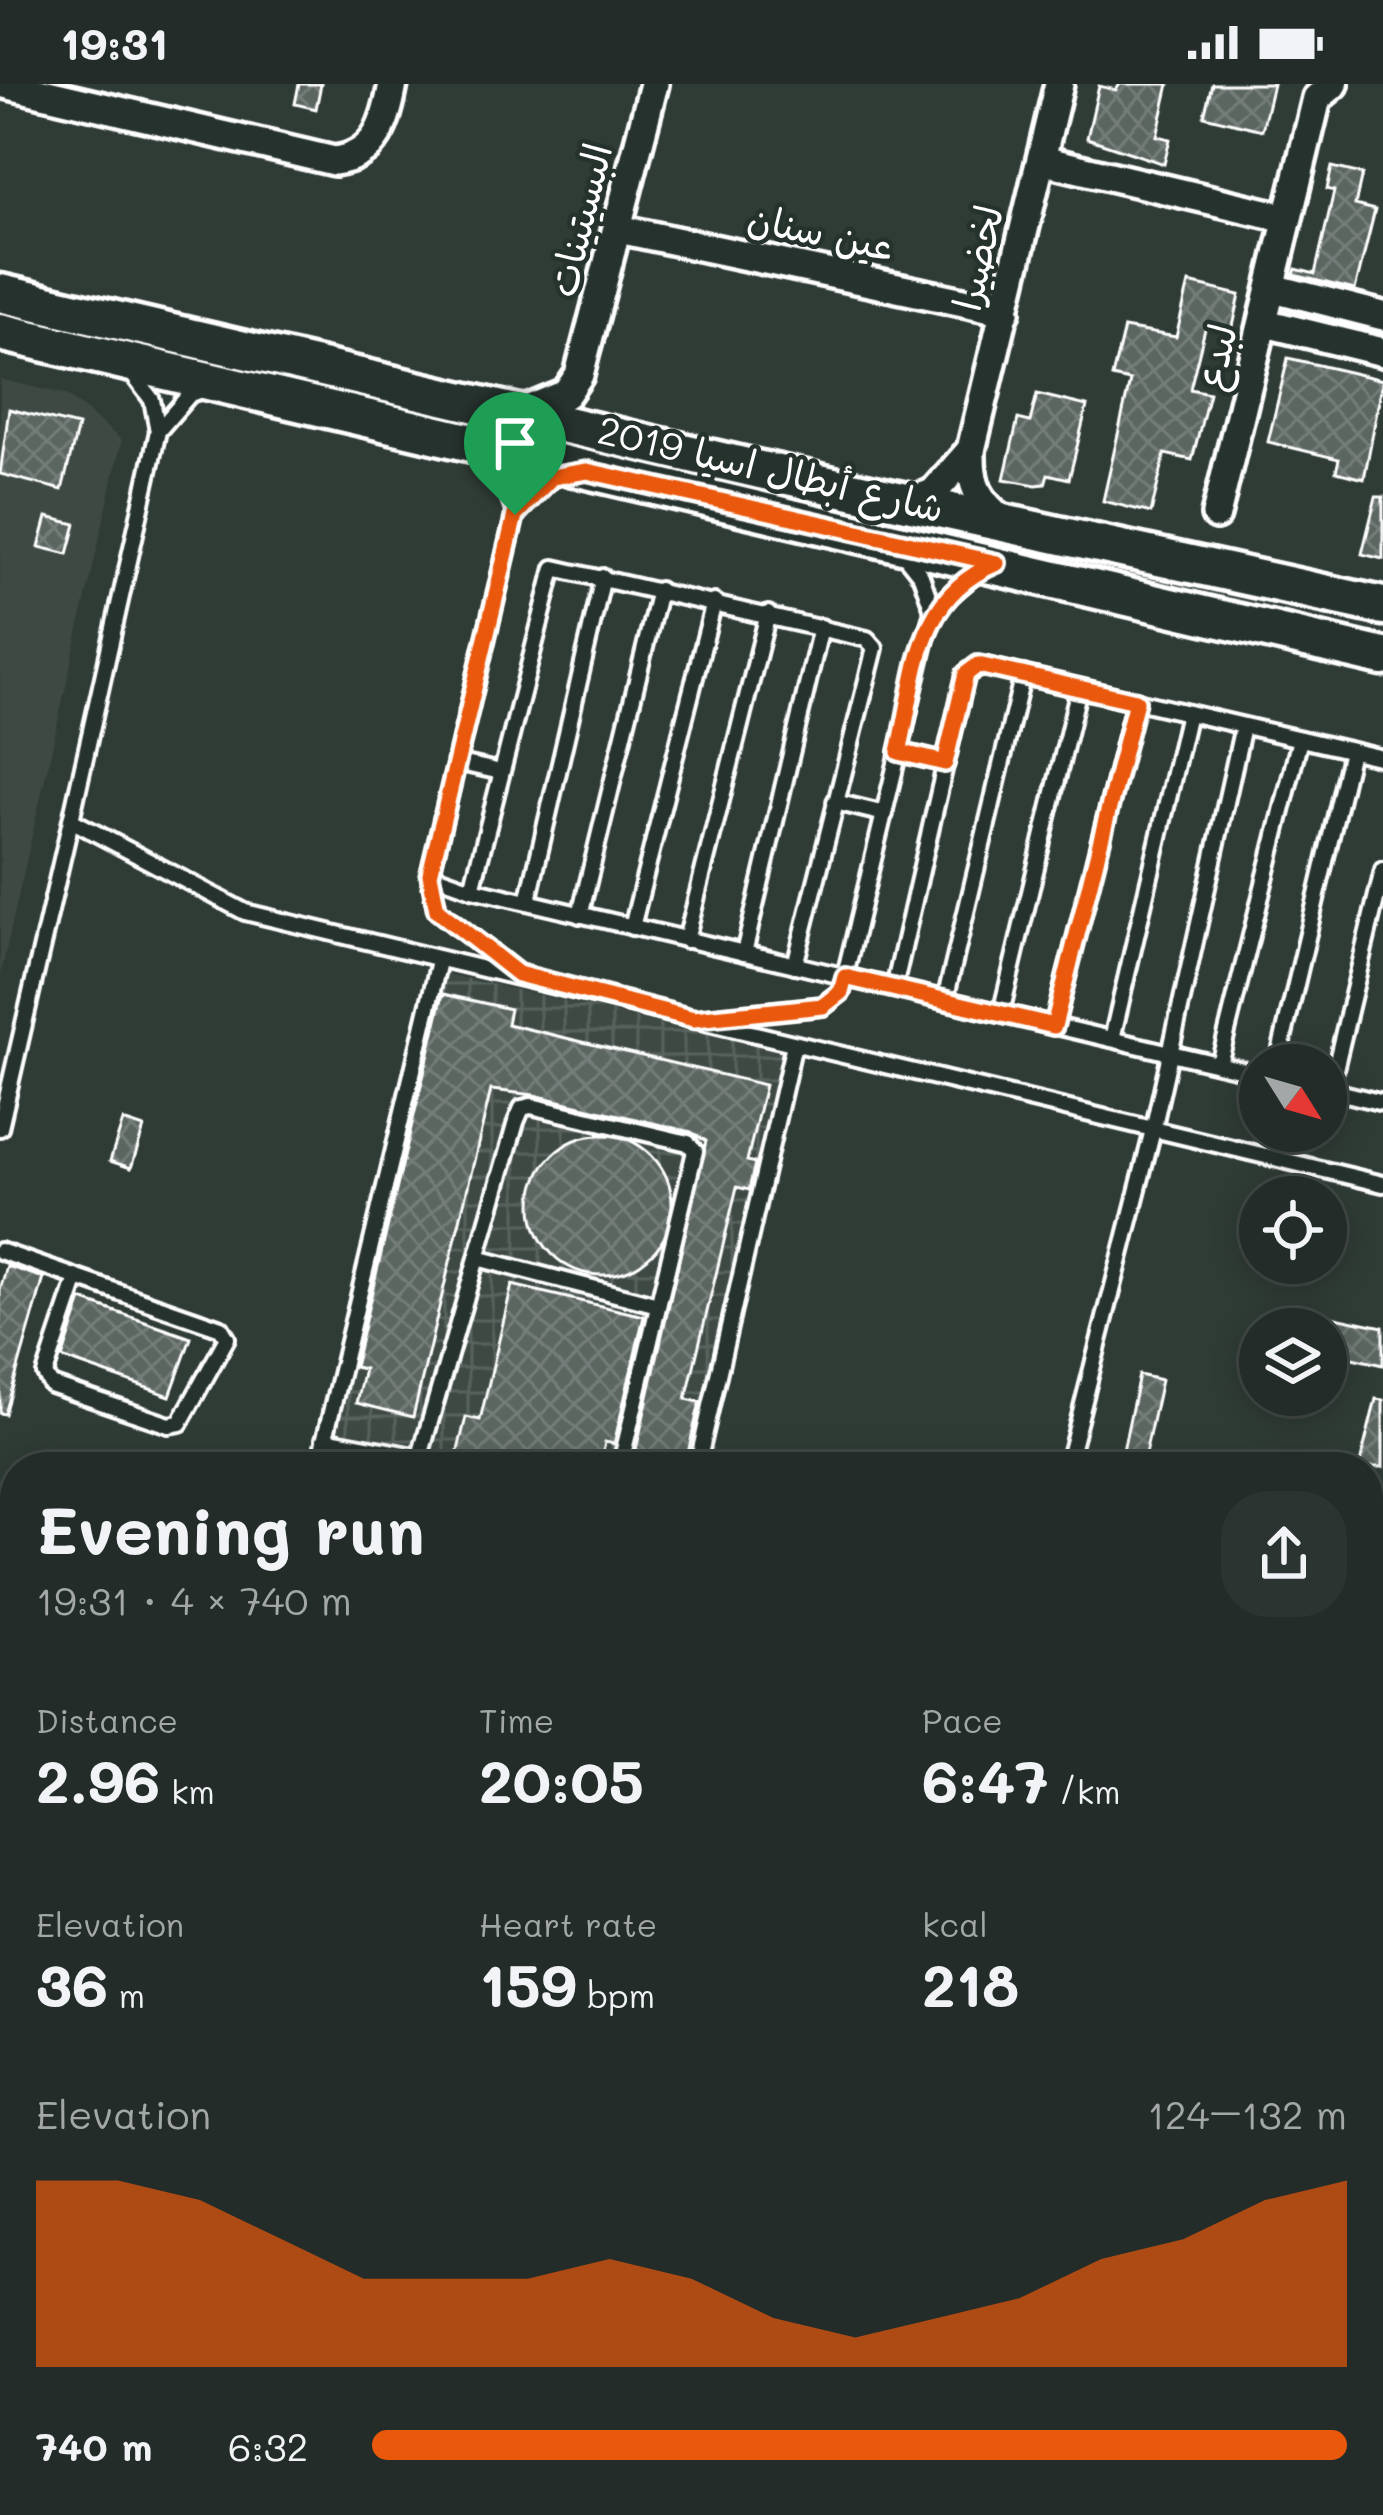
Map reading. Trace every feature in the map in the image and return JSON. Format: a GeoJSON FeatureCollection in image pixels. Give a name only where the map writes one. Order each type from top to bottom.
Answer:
{"type":"FeatureCollection","features":[{"type":"Feature","properties":{"kind":"main road","name":"شارع أبطال اسيا 2019"},"geometry":{"type":"LineString","coordinates":[[0,293],[1383,606]]}},
{"type":"Feature","properties":{"kind":"main road","name":"شارع أبطال اسيا 2019"},"geometry":{"type":"LineString","coordinates":[[0,332],[1383,657]]}},
{"type":"Feature","properties":{"kind":"street"},"geometry":{"type":"LineString","coordinates":[[5,84],[68,91],[334,161],[356,159],[373,144],[386,121],[393,84]]}},
{"type":"Feature","properties":{"kind":"street","name":"البسيتينات"},"geometry":{"type":"LineString","coordinates":[[579,375],[654,84]]}},
{"type":"Feature","properties":{"kind":"street","name":"لخضيرا"},"geometry":{"type":"LineString","coordinates":[[1008,524],[984,506],[970,482],[970,450],[1059,84]]}},
{"type":"Feature","properties":{"kind":"street","name":"لبدع"},"geometry":{"type":"LineString","coordinates":[[1216,514],[1317,98],[1334,84]]}},
{"type":"Feature","properties":{"kind":"street"},"geometry":{"type":"LineString","coordinates":[[1042,160],[1287,218]]}},
{"type":"Feature","properties":{"kind":"street","name":"عين سنان"},"geometry":{"type":"LineString","coordinates":[[619,229],[1006,311]]}},
{"type":"Feature","properties":{"kind":"street"},"geometry":{"type":"LineString","coordinates":[[1273,288],[1383,316]]}},
{"type":"Feature","properties":{"kind":"street"},"geometry":{"type":"LineString","coordinates":[[1264,323],[1383,352]]}},
{"type":"Feature","properties":{"kind":"street"},"geometry":{"type":"LineString","coordinates":[[520,412],[566,394],[579,375]]}},
{"type":"Feature","properties":{"kind":"street"},"geometry":{"type":"LineString","coordinates":[[579,375],[582,402],[614,434]]}},
{"type":"Feature","properties":{"kind":"street","name":"لخضيرا"},"geometry":{"type":"LineString","coordinates":[[908,502],[933,493],[970,450]]}},
{"type":"Feature","properties":{"kind":"lane"},"geometry":{"type":"LineString","coordinates":[[111,358],[145,389],[158,431]]}},
{"type":"Feature","properties":{"kind":"lane"},"geometry":{"type":"LineString","coordinates":[[0,1127],[158,431],[190,394],[221,383]]}},
{"type":"Feature","properties":{"kind":"lane"},"geometry":{"type":"LineString","coordinates":[[464,444],[494,465],[515,515]]}},
{"type":"Feature","properties":{"kind":"lane"},"geometry":{"type":"LineString","coordinates":[[518,974],[437,910],[430,874],[515,515],[552,477],[587,471]]}},
{"type":"Feature","properties":{"kind":"lane"},"geometry":{"type":"LineString","coordinates":[[885,539],[911,562],[933,610]]}},
{"type":"Feature","properties":{"kind":"lane"},"geometry":{"type":"LineString","coordinates":[[694,1019],[823,1006],[841,992],[933,610],[955,586],[997,563]]}},
{"type":"Feature","properties":{"kind":"lane"},"geometry":{"type":"LineString","coordinates":[[472,890],[551,572],[558,567],[768,614],[867,639],[875,648],[795,965]]}},
{"type":"Feature","properties":{"kind":"lane"},"geometry":{"type":"LineString","coordinates":[[528,902],[603,577]]}},
{"type":"Feature","properties":{"kind":"lane"},"geometry":{"type":"LineString","coordinates":[[580,915],[659,590]]}},
{"type":"Feature","properties":{"kind":"lane"},"geometry":{"type":"LineString","coordinates":[[632,927],[714,602]]}},
{"type":"Feature","properties":{"kind":"lane"},"geometry":{"type":"LineString","coordinates":[[686,940],[768,614]]}},
{"type":"Feature","properties":{"kind":"lane"},"geometry":{"type":"LineString","coordinates":[[743,953],[821,627]]}},
{"type":"Feature","properties":{"kind":"lane"},"geometry":{"type":"LineString","coordinates":[[893,988],[969,670],[978,665],[1383,758]]}},
{"type":"Feature","properties":{"kind":"lane"},"geometry":{"type":"LineString","coordinates":[[945,1000],[1023,674]]}},
{"type":"Feature","properties":{"kind":"lane"},"geometry":{"type":"LineString","coordinates":[[1001,1013],[1079,688]]}},
{"type":"Feature","properties":{"kind":"lane"},"geometry":{"type":"LineString","coordinates":[[1054,1026],[1136,701]]}},
{"type":"Feature","properties":{"kind":"lane"},"geometry":{"type":"LineString","coordinates":[[1112,1039],[1188,713]]}},
{"type":"Feature","properties":{"kind":"lane"},"geometry":{"type":"LineString","coordinates":[[1071,1452],[1153,1130],[1244,726]]}},
{"type":"Feature","properties":{"kind":"lane"},"geometry":{"type":"LineString","coordinates":[[1219,1064],[1300,739]]}},
{"type":"Feature","properties":{"kind":"lane"},"geometry":{"type":"LineString","coordinates":[[1282,1044],[1352,751]]}},
{"type":"Feature","properties":{"kind":"lane"},"geometry":{"type":"LineString","coordinates":[[899,752],[945,763]]}},
{"type":"Feature","properties":{"kind":"lane"},"geometry":{"type":"LineString","coordinates":[[456,762],[501,772]]}},
{"type":"Feature","properties":{"kind":"lane"},"geometry":{"type":"LineString","coordinates":[[835,802],[885,814]]}},
{"type":"Feature","properties":{"kind":"lane"},"geometry":{"type":"LineString","coordinates":[[71,820],[232,908],[1383,1184]]}},
{"type":"Feature","properties":{"kind":"lane"},"geometry":{"type":"LineString","coordinates":[[1340,1044],[1383,870]]}},
{"type":"Feature","properties":{"kind":"lane"},"geometry":{"type":"LineString","coordinates":[[430,874],[472,890],[1239,1069]]}},
{"type":"Feature","properties":{"kind":"lane"},"geometry":{"type":"LineString","coordinates":[[321,1452],[440,961]]}},
{"type":"Feature","properties":{"kind":"lane"},"geometry":{"type":"LineString","coordinates":[[700,1452],[794,1044]]}},
{"type":"Feature","properties":{"kind":"lane"},"geometry":{"type":"LineString","coordinates":[[1347,1094],[1383,1103]]}},
{"type":"Feature","properties":{"kind":"lane"},"geometry":{"type":"LineString","coordinates":[[421,1452],[522,1108],[676,1140],[694,1151],[624,1452]]}},
{"type":"Feature","properties":{"kind":"lane"},"geometry":{"type":"LineString","coordinates":[[0,1251],[221,1328],[227,1338],[180,1423],[169,1425],[51,1385],[45,1374],[76,1278]]}},
{"type":"Feature","properties":{"kind":"lane"},"geometry":{"type":"LineString","coordinates":[[477,1258],[658,1305]]}},
{"type":"Feature","properties":{"kind":"lane"},"geometry":{"type":"LineString","coordinates":[[324,1439],[377,1452]]}},
{"type":"Feature","properties":{"kind":"shaded area"},"geometry":{"type":"Polygon","coordinates":[[[0,379],[67,395],[122,440],[0,977],[0,379]]]}},
{"type":"Feature","properties":{"kind":"shaded area"},"geometry":{"type":"Polygon","coordinates":[[[447,974],[785,1051],[691,1452],[332,1452],[447,974]]]}},
{"type":"Feature","properties":{"kind":"building"},"geometry":{"type":"Polygon","coordinates":[[[299,84],[321,84],[316,109],[295,104],[299,84]]]}},
{"type":"Feature","properties":{"kind":"building"},"geometry":{"type":"Polygon","coordinates":[[[1120,84],[1169,84],[1157,136],[1170,139],[1164,164],[1087,138],[1099,86],[1116,90],[1120,84]]]}},
{"type":"Feature","properties":{"kind":"building"},"geometry":{"type":"Polygon","coordinates":[[[1212,84],[1273,84],[1262,130],[1204,116],[1212,84]]]}},
{"type":"Feature","properties":{"kind":"building"},"geometry":{"type":"Polygon","coordinates":[[[1332,167],[1362,174],[1355,205],[1375,210],[1355,290],[1294,275],[1296,269],[1315,274],[1334,191],[1327,189],[1332,167]]]}},
{"type":"Feature","properties":{"kind":"building"},"geometry":{"type":"Polygon","coordinates":[[[1189,283],[1240,295],[1232,331],[1206,325],[1190,389],[1209,393],[1192,460],[1165,454],[1151,513],[1103,501],[1130,381],[1112,377],[1124,328],[1176,337],[1189,283]]]}},
{"type":"Feature","properties":{"kind":"building"},"geometry":{"type":"Polygon","coordinates":[[[1288,358],[1383,380],[1364,479],[1336,472],[1339,459],[1268,442],[1288,358]]]}},
{"type":"Feature","properties":{"kind":"building"},"geometry":{"type":"Polygon","coordinates":[[[1037,394],[1087,406],[1069,479],[1048,474],[1045,484],[1036,485],[1004,479],[1018,419],[1030,422],[1037,394]]]}},
{"type":"Feature","properties":{"kind":"building"},"geometry":{"type":"Polygon","coordinates":[[[9,409],[78,426],[62,490],[0,474],[9,409]]]}},
{"type":"Feature","properties":{"kind":"building"},"geometry":{"type":"Polygon","coordinates":[[[1376,497],[1383,497],[1383,559],[1362,554],[1376,497]]]}},
{"type":"Feature","properties":{"kind":"building"},"geometry":{"type":"Polygon","coordinates":[[[47,517],[76,524],[68,554],[39,547],[47,517]]]}},
{"type":"Feature","properties":{"kind":"building"},"geometry":{"type":"Polygon","coordinates":[[[443,994],[510,1009],[507,1024],[765,1085],[747,1161],[755,1163],[749,1190],[737,1187],[686,1399],[700,1402],[688,1452],[636,1450],[706,1141],[691,1132],[534,1095],[491,1090],[413,1417],[356,1403],[364,1369],[354,1367],[443,994]]]}},
{"type":"Feature","properties":{"kind":"building"},"geometry":{"type":"Polygon","coordinates":[[[123,1121],[144,1128],[131,1168],[110,1161],[123,1121]]]}},
{"type":"Feature","properties":{"kind":"building"},"geometry":{"type":"Polygon","coordinates":[[[602,1135],[629,1140],[652,1155],[667,1178],[672,1205],[667,1232],[652,1255],[629,1270],[602,1275],[575,1270],[552,1255],[537,1232],[532,1205],[537,1178],[552,1155],[575,1140],[602,1135]]]}},
{"type":"Feature","properties":{"kind":"building"},"geometry":{"type":"Polygon","coordinates":[[[7,1266],[44,1278],[5,1414],[0,1413],[0,1290],[7,1266]]]}},
{"type":"Feature","properties":{"kind":"building"},"geometry":{"type":"Polygon","coordinates":[[[512,1285],[644,1316],[614,1444],[605,1442],[603,1452],[458,1452],[466,1417],[480,1420],[512,1285]]]}},
{"type":"Feature","properties":{"kind":"building"},"geometry":{"type":"Polygon","coordinates":[[[82,1300],[191,1338],[170,1396],[62,1358],[82,1300]]]}},
{"type":"Feature","properties":{"kind":"building"},"geometry":{"type":"Polygon","coordinates":[[[1347,1319],[1383,1327],[1383,1365],[1347,1357],[1347,1319]]]}},
{"type":"Feature","properties":{"kind":"building"},"geometry":{"type":"Polygon","coordinates":[[[1139,1375],[1161,1380],[1146,1452],[1123,1452],[1139,1375]]]}},
{"type":"Feature","properties":{"kind":"building"},"geometry":{"type":"Polygon","coordinates":[[[1376,1399],[1383,1400],[1383,1452],[1363,1452],[1376,1399]]]}},
{"type":"Feature","properties":{"kind":"route"},"geometry":{"type":"LineString","coordinates":[[587,471],[997,563],[955,586],[933,610],[899,752],[945,763],[966,674],[978,665],[1136,701],[1054,1026],[845,977],[841,992],[823,1006],[694,1019],[518,974],[446,919],[431,899],[430,874],[515,515],[524,500],[552,477],[587,471]]}}]}
